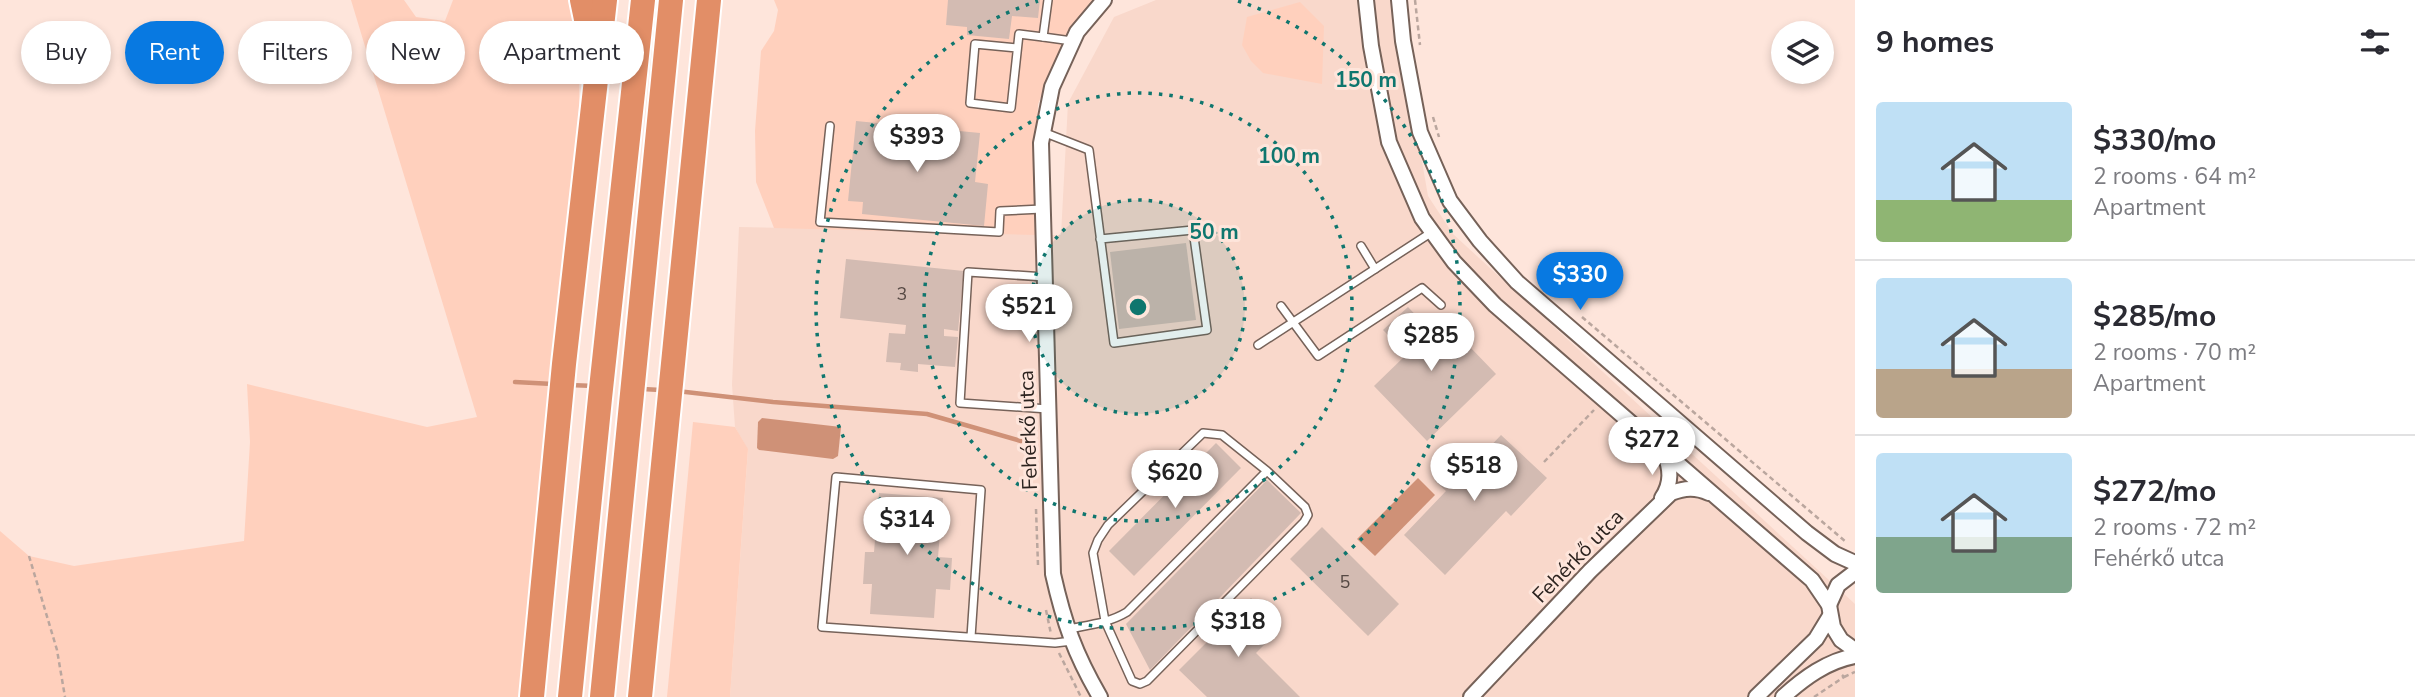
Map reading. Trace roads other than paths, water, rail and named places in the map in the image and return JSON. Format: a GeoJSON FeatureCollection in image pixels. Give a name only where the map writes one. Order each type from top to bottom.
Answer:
{"type":"FeatureCollection","features":[{"type":"Feature","properties":{"kind":"highway"},"geometry":{"type":"LineString","coordinates":[[582,0],[587,24],[591,110]]}},
{"type":"Feature","properties":{"kind":"highway"},"geometry":{"type":"LineString","coordinates":[[531,697],[564,364],[605,0]]}},
{"type":"Feature","properties":{"kind":"highway"},"geometry":{"type":"LineString","coordinates":[[570,697],[643,0]]}},
{"type":"Feature","properties":{"kind":"highway"},"geometry":{"type":"LineString","coordinates":[[602,697],[671,0]]}},
{"type":"Feature","properties":{"kind":"highway"},"geometry":{"type":"LineString","coordinates":[[640,697],[709,0]]}},
{"type":"Feature","properties":{"kind":"street","name":"Fehérkő utca"},"geometry":{"type":"LineString","coordinates":[[1100,697],[1080,663],[1053,574],[1041,143],[1052,87],[1077,32],[1104,0]]}},
{"type":"Feature","properties":{"kind":"street"},"geometry":{"type":"LineString","coordinates":[[1366,0],[1371,46],[1388,142],[1422,218],[1454,262],[1495,305],[1812,580],[1829,610],[1833,627],[1841,640],[1855,650]]}},
{"type":"Feature","properties":{"kind":"street"},"geometry":{"type":"LineString","coordinates":[[1399,0],[1403,41],[1420,132],[1450,201],[1480,241],[1517,282],[1807,533],[1835,554],[1855,563]]}},
{"type":"Feature","properties":{"kind":"street"},"geometry":{"type":"LineString","coordinates":[[1657,505],[1668,490],[1670,478],[1670,465],[1664,450]]}},
{"type":"Feature","properties":{"kind":"street"},"geometry":{"type":"LineString","coordinates":[[1657,505],[1671,493],[1684,489],[1697,488],[1713,494]]}},
{"type":"Feature","properties":{"kind":"street","name":"Fehérkő utca"},"geometry":{"type":"LineString","coordinates":[[1471,697],[1657,505]]}},
{"type":"Feature","properties":{"kind":"street"},"geometry":{"type":"LineString","coordinates":[[1756,697],[1816,639],[1838,585],[1855,572]]}},
{"type":"Feature","properties":{"kind":"street"},"geometry":{"type":"LineString","coordinates":[[1783,697],[1799,683],[1835,660],[1855,656]]}},
{"type":"Feature","properties":{"kind":"lane"},"geometry":{"type":"LineString","coordinates":[[1043,37],[1048,0]]}},
{"type":"Feature","properties":{"kind":"lane"},"geometry":{"type":"LineString","coordinates":[[1017,48],[975,44],[970,103],[1011,108],[1017,48],[1018,34],[1073,41]]}},
{"type":"Feature","properties":{"kind":"lane"},"geometry":{"type":"LineString","coordinates":[[830,126],[820,222],[999,232],[1000,211],[1043,209]]}},
{"type":"Feature","properties":{"kind":"lane"},"geometry":{"type":"LineString","coordinates":[[1043,132],[1088,150],[1114,343],[1207,330],[1193,230],[1100,239]]}},
{"type":"Feature","properties":{"kind":"lane"},"geometry":{"type":"LineString","coordinates":[[1258,345],[1432,232]]}},
{"type":"Feature","properties":{"kind":"lane"},"geometry":{"type":"LineString","coordinates":[[1361,246],[1375,269]]}},
{"type":"Feature","properties":{"kind":"lane"},"geometry":{"type":"LineString","coordinates":[[1045,277],[968,272],[960,403],[1048,408]]}},
{"type":"Feature","properties":{"kind":"lane"},"geometry":{"type":"LineString","coordinates":[[1281,306],[1318,356],[1422,288],[1441,305]]}},
{"type":"Feature","properties":{"kind":"lane"},"geometry":{"type":"LineString","coordinates":[[1203,433],[1223,435],[1267,471],[1305,508],[1308,515],[1304,522],[1147,681],[1140,684],[1132,681],[1105,621],[1093,553],[1098,540],[1108,525],[1203,433]]}},
{"type":"Feature","properties":{"kind":"lane"},"geometry":{"type":"LineString","coordinates":[[971,637],[981,490],[836,477],[822,627],[1055,643],[1127,612],[1267,471]]}},
{"type":"Feature","properties":{"kind":"waterway"},"geometry":{"type":"LineString","coordinates":[[515,382],[553,384]]}},
{"type":"Feature","properties":{"kind":"waterway"},"geometry":{"type":"LineString","coordinates":[[569,385],[595,386]]}},
{"type":"Feature","properties":{"kind":"waterway"},"geometry":{"type":"LineString","coordinates":[[642,389],[661,390]]}},
{"type":"Feature","properties":{"kind":"waterway"},"geometry":{"type":"LineString","coordinates":[[677,391],[773,402],[927,414],[1021,441]]}}]}
